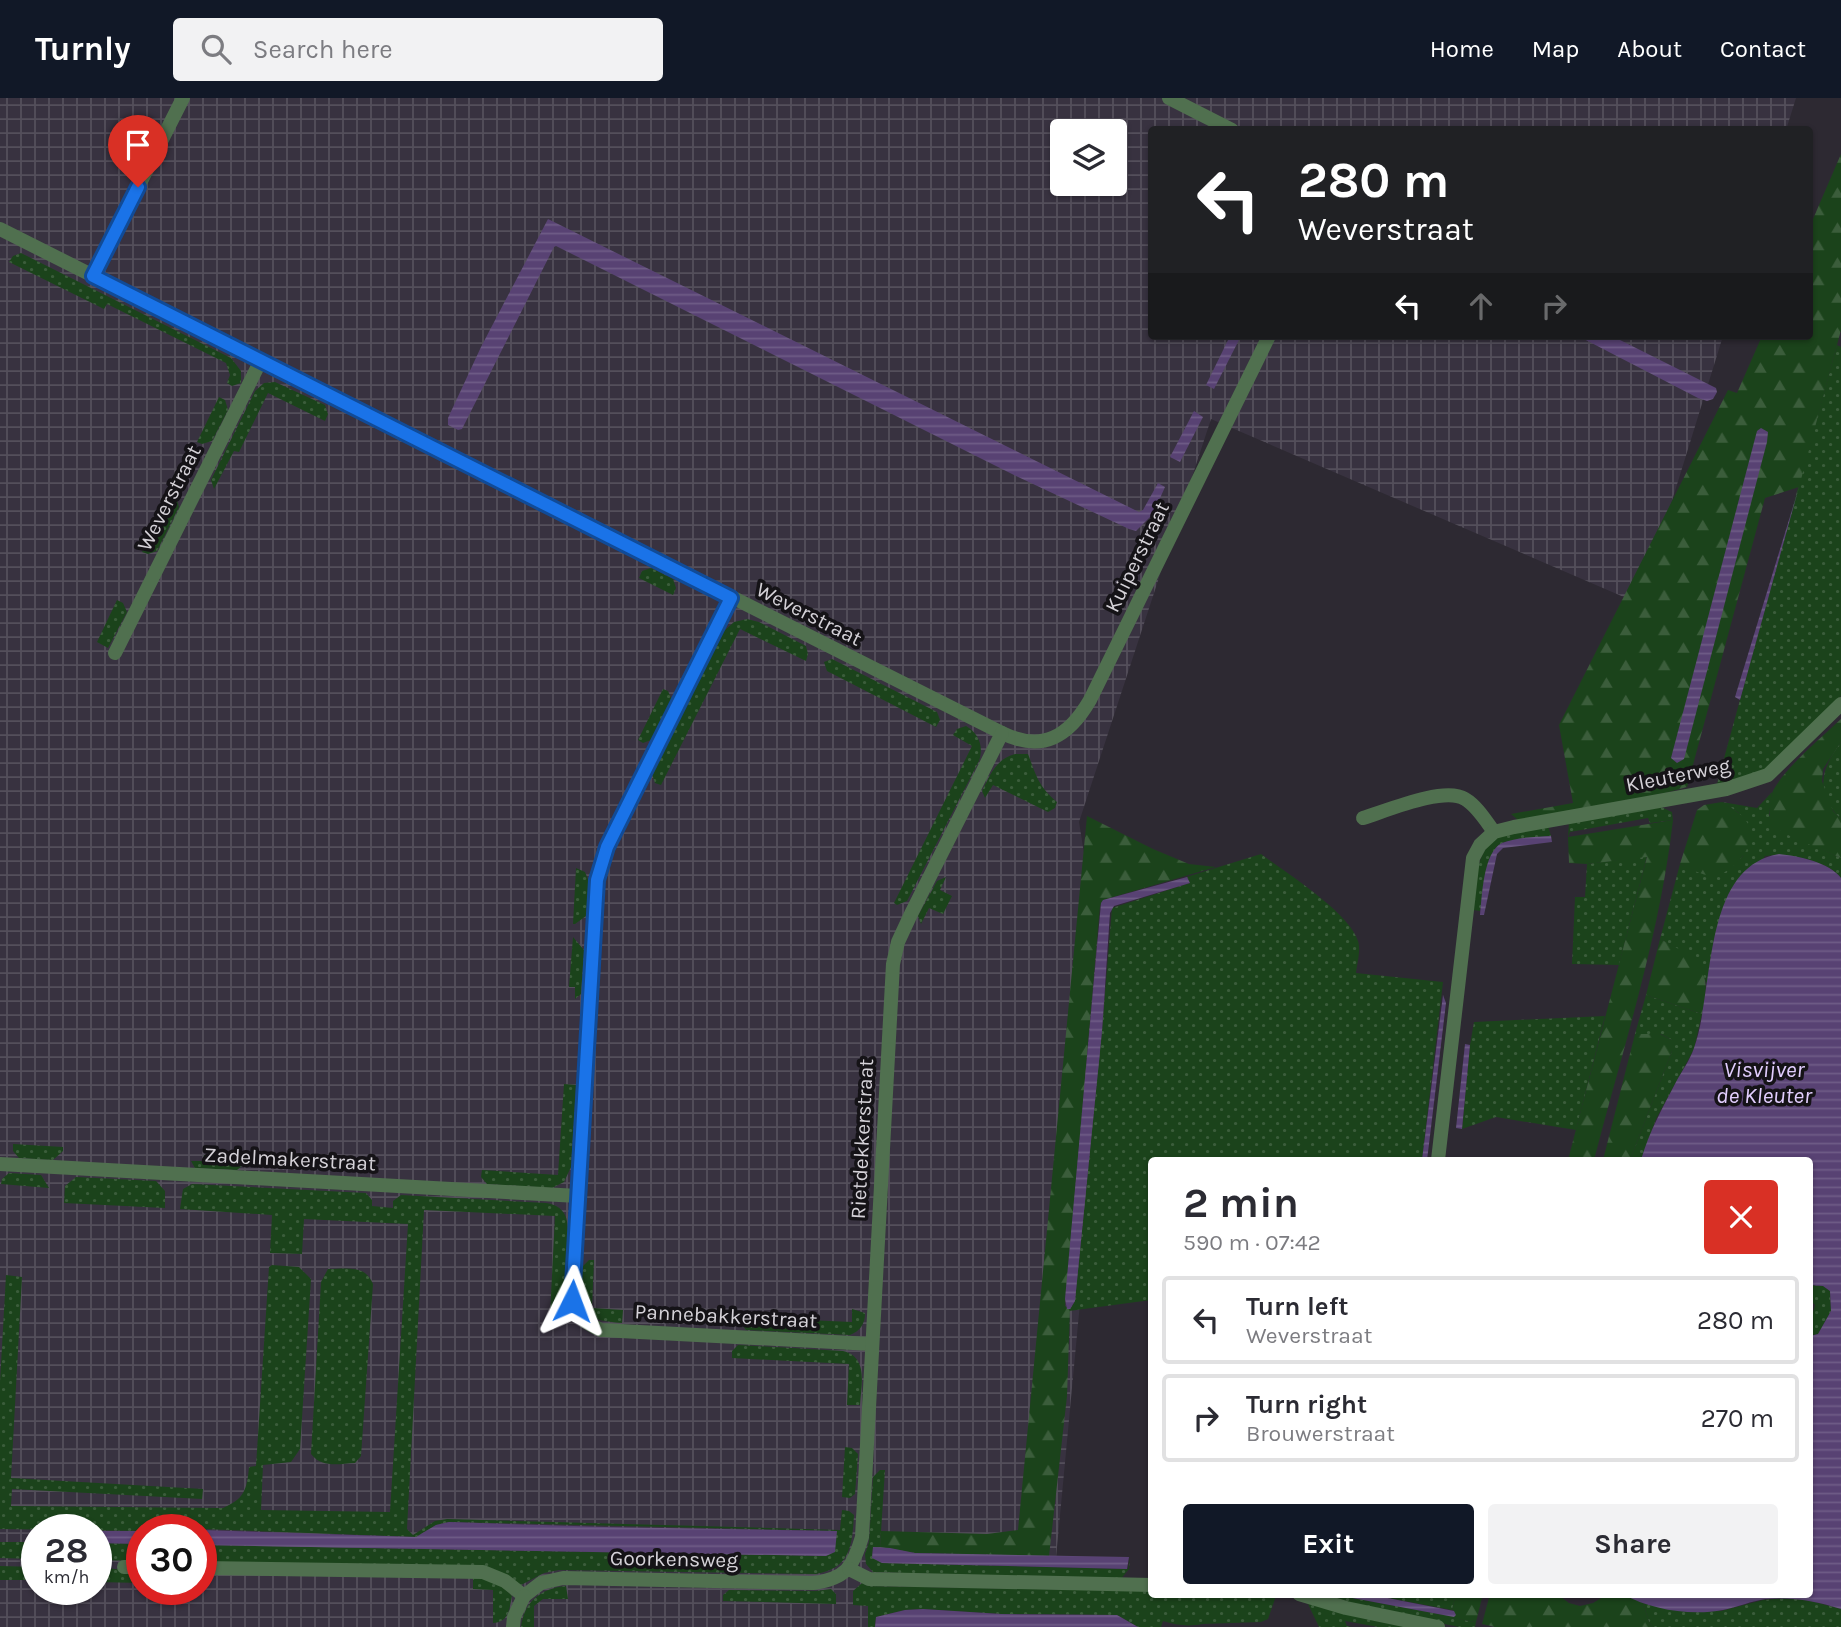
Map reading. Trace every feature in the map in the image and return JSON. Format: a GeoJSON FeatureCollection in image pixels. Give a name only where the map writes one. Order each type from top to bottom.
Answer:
{"type":"FeatureCollection","features":[{"type":"Feature","properties":{"kind":"street"},"geometry":{"type":"LineString","coordinates":[[93,276],[183,98]]}},
{"type":"Feature","properties":{"kind":"street"},"geometry":{"type":"LineString","coordinates":[[1169,98],[1223,126]]}},
{"type":"Feature","properties":{"kind":"street","name":"Weverstraat"},"geometry":{"type":"LineString","coordinates":[[0,229],[1002,733]]}},
{"type":"Feature","properties":{"kind":"street","name":"Kuiperstraat"},"geometry":{"type":"LineString","coordinates":[[1002,733],[1032,743],[1050,740],[1068,730],[1079,718],[1267,340]]}},
{"type":"Feature","properties":{"kind":"street","name":"Weverstraat"},"geometry":{"type":"LineString","coordinates":[[115,653],[260,362]]}},
{"type":"Feature","properties":{"kind":"street","name":"Pannebakkerstraat"},"geometry":{"type":"LineString","coordinates":[[731,598],[607,847],[599,871],[572,1301],[577,1315],[601,1330],[872,1344]]}},
{"type":"Feature","properties":{"kind":"street","name":"Kleuterweg"},"geometry":{"type":"LineString","coordinates":[[1494,832],[1726,789],[1753,781],[1768,775],[1841,704]]}},
{"type":"Feature","properties":{"kind":"street","name":"Rietdekkerstraat"},"geometry":{"type":"LineString","coordinates":[[849,1569],[862,1537],[893,964],[898,942],[911,914],[1002,733]]}},
{"type":"Feature","properties":{"kind":"street"},"geometry":{"type":"LineString","coordinates":[[1363,818],[1440,795],[1455,795],[1465,799],[1478,811],[1494,832],[1480,845],[1473,858],[1438,1157]]}},
{"type":"Feature","properties":{"kind":"street","name":"Zadelmakerstraat"},"geometry":{"type":"LineString","coordinates":[[0,1164],[578,1196]]}},
{"type":"Feature","properties":{"kind":"street"},"geometry":{"type":"LineString","coordinates":[[217,1568],[483,1572],[505,1581],[524,1597],[517,1608],[513,1627]]}},
{"type":"Feature","properties":{"kind":"street"},"geometry":{"type":"LineString","coordinates":[[849,1569],[869,1580],[1148,1585]]}},
{"type":"Feature","properties":{"kind":"street","name":"Goorkensweg"},"geometry":{"type":"LineString","coordinates":[[524,1597],[541,1583],[563,1578],[813,1583],[833,1580],[849,1569]]}},
{"type":"Feature","properties":{"kind":"street"},"geometry":{"type":"LineString","coordinates":[[1312,1598],[1346,1608],[1438,1627]]}},
{"type":"Feature","properties":{"kind":"shaded area"},"geometry":{"type":"Polygon","coordinates":[[[0,98],[1796,98],[1787,126],[1148,126],[1148,340],[1722,340],[1640,604],[1211,419],[1079,822],[1108,1005],[1056,1558],[881,1576],[873,1627],[0,1627],[0,98]]]}},
{"type":"Feature","properties":{"kind":"green space"},"geometry":{"type":"Polygon","coordinates":[[[1841,154],[1841,330],[1799,487],[1765,498],[1687,787],[1518,820],[1511,814],[1573,803],[1559,725],[1728,390],[1737,393],[1760,340],[1813,340],[1813,219],[1841,154]]]}},
{"type":"Feature","properties":{"kind":"green space"},"geometry":{"type":"Polygon","coordinates":[[[21,253],[231,358],[241,371],[241,383],[232,386],[227,383],[230,375],[226,363],[107,304],[104,309],[9,262],[13,256],[21,253]]]}},
{"type":"Feature","properties":{"kind":"green space"},"geometry":{"type":"Polygon","coordinates":[[[1837,345],[1841,347],[1841,696],[1764,770],[1717,784],[1837,345]]]}},
{"type":"Feature","properties":{"kind":"green space"},"geometry":{"type":"Polygon","coordinates":[[[275,382],[325,405],[328,414],[325,421],[268,393],[239,452],[234,451],[214,489],[211,480],[255,391],[264,383],[275,382]]]}},
{"type":"Feature","properties":{"kind":"green space"},"geometry":{"type":"Polygon","coordinates":[[[219,397],[225,400],[228,410],[212,441],[202,444],[197,442],[219,397]]]}},
{"type":"Feature","properties":{"kind":"green space"},"geometry":{"type":"Polygon","coordinates":[[[170,494],[176,497],[179,507],[157,551],[148,554],[142,552],[170,494]]]}},
{"type":"Feature","properties":{"kind":"green space"},"geometry":{"type":"Polygon","coordinates":[[[651,568],[673,579],[676,588],[673,595],[639,578],[642,571],[651,568]]]}},
{"type":"Feature","properties":{"kind":"green space"},"geometry":{"type":"Polygon","coordinates":[[[117,600],[123,603],[127,612],[108,648],[97,642],[117,600]]]}},
{"type":"Feature","properties":{"kind":"green space"},"geometry":{"type":"Polygon","coordinates":[[[747,619],[759,622],[806,646],[806,661],[740,629],[661,785],[655,783],[652,774],[724,631],[734,622],[747,619]]]}},
{"type":"Feature","properties":{"kind":"green space"},"geometry":{"type":"Polygon","coordinates":[[[832,659],[937,712],[940,720],[936,727],[827,671],[824,662],[832,659]]]}},
{"type":"Feature","properties":{"kind":"green space"},"geometry":{"type":"Polygon","coordinates":[[[663,689],[668,691],[672,700],[651,740],[643,743],[638,740],[663,689]]]}},
{"type":"Feature","properties":{"kind":"green space"},"geometry":{"type":"Polygon","coordinates":[[[1841,719],[1841,742],[1823,769],[1822,781],[1833,811],[1841,819],[1841,858],[1794,838],[1773,825],[1770,801],[1787,771],[1841,719]]]}},
{"type":"Feature","properties":{"kind":"green space"},"geometry":{"type":"Polygon","coordinates":[[[966,726],[979,741],[979,761],[907,901],[897,905],[894,903],[972,746],[953,735],[957,729],[966,726]]]}},
{"type":"Feature","properties":{"kind":"green space"},"geometry":{"type":"Polygon","coordinates":[[[1841,742],[1841,819],[1827,800],[1823,781],[1829,761],[1841,742]]]}},
{"type":"Feature","properties":{"kind":"green space"},"geometry":{"type":"Polygon","coordinates":[[[1028,754],[1042,785],[1057,802],[1055,808],[1048,812],[993,785],[985,798],[982,791],[994,768],[1008,756],[1028,754]]]}},
{"type":"Feature","properties":{"kind":"green space"},"geometry":{"type":"Polygon","coordinates":[[[1772,792],[1769,815],[1782,831],[1841,858],[1841,878],[1817,862],[1784,856],[1765,856],[1714,940],[1707,984],[1688,957],[1660,939],[1680,864],[1707,874],[1727,870],[1743,856],[1739,813],[1722,802],[1757,808],[1772,792]]]}},
{"type":"Feature","properties":{"kind":"green space"},"geometry":{"type":"Polygon","coordinates":[[[1722,802],[1742,816],[1748,824],[1751,835],[1747,850],[1737,863],[1724,873],[1713,876],[1698,873],[1680,864],[1697,810],[1704,805],[1722,802]]]}},
{"type":"Feature","properties":{"kind":"green space"},"geometry":{"type":"Polygon","coordinates":[[[1659,806],[1672,812],[1673,820],[1650,823],[1648,818],[1570,832],[1568,837],[1569,822],[1659,806]]]}},
{"type":"Feature","properties":{"kind":"green space"},"geometry":{"type":"Polygon","coordinates":[[[1087,816],[1189,864],[1216,867],[1103,900],[1100,906],[1065,1306],[1070,1309],[1067,1396],[1049,1556],[915,1553],[880,1547],[881,1531],[987,1534],[1018,1530],[1087,816]]]}},
{"type":"Feature","properties":{"kind":"green space"},"geometry":{"type":"Polygon","coordinates":[[[1673,820],[1650,949],[1595,1157],[1569,1157],[1647,857],[1587,864],[1569,863],[1568,837],[1673,820]]]}},
{"type":"Feature","properties":{"kind":"green space"},"geometry":{"type":"Polygon","coordinates":[[[1548,826],[1551,836],[1504,842],[1496,847],[1480,911],[1473,910],[1478,866],[1487,847],[1505,834],[1548,826]]]}},
{"type":"Feature","properties":{"kind":"green space"},"geometry":{"type":"Polygon","coordinates":[[[1261,854],[1316,894],[1353,930],[1359,945],[1356,973],[1443,982],[1422,1157],[1148,1157],[1148,1300],[1069,1311],[1075,1301],[1112,908],[1190,883],[1187,877],[1183,878],[1261,854]]]}},
{"type":"Feature","properties":{"kind":"green space"},"geometry":{"type":"Polygon","coordinates":[[[1647,856],[1619,965],[1572,964],[1575,897],[1585,897],[1587,864],[1647,856]]]}},
{"type":"Feature","properties":{"kind":"green space"},"geometry":{"type":"Polygon","coordinates":[[[576,868],[585,872],[589,882],[586,916],[573,924],[576,868]]]}},
{"type":"Feature","properties":{"kind":"green space"},"geometry":{"type":"Polygon","coordinates":[[[946,877],[940,890],[952,896],[943,914],[929,908],[921,924],[918,916],[937,881],[946,877]]]}},
{"type":"Feature","properties":{"kind":"green space"},"geometry":{"type":"Polygon","coordinates":[[[573,937],[584,950],[581,994],[575,999],[575,987],[569,987],[573,937]]]}},
{"type":"Feature","properties":{"kind":"green space"},"geometry":{"type":"Polygon","coordinates":[[[1660,939],[1684,952],[1699,967],[1706,986],[1702,1014],[1646,995],[1660,939]]]}},
{"type":"Feature","properties":{"kind":"green space"},"geometry":{"type":"Polygon","coordinates":[[[1646,995],[1702,1014],[1694,1049],[1656,1119],[1642,1157],[1631,1157],[1672,1051],[1672,1040],[1661,1034],[1635,1034],[1646,995]]]}},
{"type":"Feature","properties":{"kind":"green space"},"geometry":{"type":"Polygon","coordinates":[[[1605,1016],[1576,1130],[1496,1117],[1462,1129],[1474,1022],[1605,1016]]]}},
{"type":"Feature","properties":{"kind":"green space"},"geometry":{"type":"Polygon","coordinates":[[[1635,1034],[1660,1034],[1672,1040],[1672,1051],[1631,1157],[1604,1157],[1635,1034]]]}},
{"type":"Feature","properties":{"kind":"green space"},"geometry":{"type":"Polygon","coordinates":[[[564,1084],[576,1085],[571,1167],[564,1182],[552,1188],[487,1184],[481,1177],[482,1170],[558,1175],[564,1084]]]}},
{"type":"Feature","properties":{"kind":"green space"},"geometry":{"type":"Polygon","coordinates":[[[13,1144],[63,1147],[63,1151],[53,1160],[19,1158],[13,1151],[13,1144]]]}},
{"type":"Feature","properties":{"kind":"green space"},"geometry":{"type":"Polygon","coordinates":[[[204,1155],[244,1157],[243,1165],[237,1170],[195,1168],[191,1161],[203,1161],[204,1155]]]}},
{"type":"Feature","properties":{"kind":"green space"},"geometry":{"type":"Polygon","coordinates":[[[9,1173],[41,1175],[49,1188],[1,1184],[2,1179],[9,1173]]]}},
{"type":"Feature","properties":{"kind":"green space"},"geometry":{"type":"Polygon","coordinates":[[[76,1177],[156,1181],[165,1191],[165,1208],[64,1203],[65,1186],[76,1177]]]}},
{"type":"Feature","properties":{"kind":"green space"},"geometry":{"type":"Polygon","coordinates":[[[192,1184],[366,1193],[372,1200],[372,1206],[393,1208],[393,1201],[401,1195],[546,1203],[557,1206],[563,1212],[568,1231],[565,1309],[559,1315],[550,1315],[555,1216],[424,1210],[407,1529],[413,1535],[435,1521],[447,1519],[840,1530],[842,1510],[854,1515],[847,1554],[836,1566],[816,1574],[559,1570],[544,1573],[521,1585],[501,1573],[217,1563],[217,1545],[826,1556],[837,1531],[449,1522],[436,1525],[416,1537],[217,1530],[217,1514],[126,1514],[126,1531],[112,1531],[112,1514],[21,1514],[21,1529],[0,1529],[0,1382],[6,1275],[22,1277],[11,1478],[203,1489],[202,1499],[12,1489],[11,1506],[223,1508],[236,1501],[245,1488],[249,1467],[256,1466],[269,1267],[272,1265],[299,1267],[311,1279],[300,1449],[291,1462],[263,1465],[261,1510],[390,1512],[408,1224],[304,1219],[302,1254],[270,1253],[272,1215],[180,1209],[183,1189],[192,1184]]]}},
{"type":"Feature","properties":{"kind":"green space"},"geometry":{"type":"Polygon","coordinates":[[[589,1260],[594,1260],[592,1308],[623,1310],[622,1323],[596,1319],[584,1309],[581,1302],[582,1267],[589,1260]]]}},
{"type":"Feature","properties":{"kind":"green space"},"geometry":{"type":"Polygon","coordinates":[[[328,1269],[360,1270],[373,1284],[361,1456],[355,1463],[325,1463],[311,1454],[321,1282],[328,1269]]]}},
{"type":"Feature","properties":{"kind":"green space"},"geometry":{"type":"Polygon","coordinates":[[[1813,1285],[1823,1286],[1830,1291],[1831,1311],[1818,1334],[1813,1335],[1813,1312],[1813,1285]]]}},
{"type":"Feature","properties":{"kind":"green space"},"geometry":{"type":"Polygon","coordinates":[[[852,1309],[865,1313],[865,1317],[861,1327],[850,1335],[746,1330],[739,1321],[739,1317],[852,1322],[852,1309]]]}},
{"type":"Feature","properties":{"kind":"green space"},"geometry":{"type":"Polygon","coordinates":[[[738,1345],[843,1351],[851,1354],[857,1359],[862,1373],[860,1405],[847,1405],[849,1364],[732,1358],[732,1351],[738,1345]]]}},
{"type":"Feature","properties":{"kind":"green space"},"geometry":{"type":"Polygon","coordinates":[[[845,1447],[852,1448],[858,1454],[855,1494],[850,1498],[842,1497],[845,1447]]]}},
{"type":"Feature","properties":{"kind":"green space"},"geometry":{"type":"Polygon","coordinates":[[[880,1470],[885,1470],[880,1547],[873,1548],[872,1557],[882,1563],[1128,1569],[1130,1557],[1129,1569],[1120,1580],[873,1572],[866,1564],[865,1554],[869,1542],[873,1477],[880,1470]]]}},
{"type":"Feature","properties":{"kind":"green space"},"geometry":{"type":"Polygon","coordinates":[[[0,1542],[21,1542],[21,1559],[0,1558],[0,1542]]]}},
{"type":"Feature","properties":{"kind":"green space"},"geometry":{"type":"Polygon","coordinates":[[[112,1543],[126,1544],[126,1561],[112,1560],[112,1543]]]}},
{"type":"Feature","properties":{"kind":"green space"},"geometry":{"type":"Polygon","coordinates":[[[0,1566],[21,1567],[21,1580],[0,1580],[0,1566]]]}},
{"type":"Feature","properties":{"kind":"green space"},"geometry":{"type":"Polygon","coordinates":[[[112,1569],[126,1570],[126,1583],[112,1582],[112,1569]]]}},
{"type":"Feature","properties":{"kind":"green space"},"geometry":{"type":"Polygon","coordinates":[[[473,1577],[494,1582],[512,1596],[505,1618],[493,1623],[493,1590],[473,1589],[473,1577]]]}},
{"type":"Feature","properties":{"kind":"green space"},"geometry":{"type":"Polygon","coordinates":[[[862,1583],[868,1586],[1148,1591],[1148,1598],[1275,1598],[1268,1619],[1261,1622],[1187,1625],[1163,1621],[1161,1627],[1138,1627],[1117,1615],[1002,1614],[922,1609],[876,1617],[875,1627],[868,1627],[868,1606],[853,1605],[853,1591],[862,1583]]]}},
{"type":"Feature","properties":{"kind":"green space"},"geometry":{"type":"Polygon","coordinates":[[[566,1586],[568,1599],[543,1599],[534,1606],[534,1627],[521,1627],[526,1610],[535,1598],[549,1590],[566,1586]]]}},
{"type":"Feature","properties":{"kind":"green space"},"geometry":{"type":"Polygon","coordinates":[[[831,1589],[836,1594],[836,1604],[723,1601],[723,1595],[729,1590],[831,1589]]]}},
{"type":"Feature","properties":{"kind":"green space"},"geometry":{"type":"Polygon","coordinates":[[[1329,1598],[1353,1598],[1476,1622],[1475,1627],[1459,1627],[1329,1598]]]}},
{"type":"Feature","properties":{"kind":"green space"},"geometry":{"type":"Polygon","coordinates":[[[1388,1598],[1455,1598],[1452,1610],[1388,1598]]]}},
{"type":"Feature","properties":{"kind":"green space"},"geometry":{"type":"Polygon","coordinates":[[[1455,1598],[1482,1598],[1476,1622],[1450,1618],[1454,1616],[1452,1610],[1455,1598]]]}},
{"type":"Feature","properties":{"kind":"green space"},"geometry":{"type":"Polygon","coordinates":[[[1489,1598],[1562,1598],[1580,1606],[1601,1598],[1632,1598],[1643,1603],[1653,1627],[1495,1627],[1482,1624],[1489,1598]]]}},
{"type":"Feature","properties":{"kind":"green space"},"geometry":{"type":"Polygon","coordinates":[[[1763,1600],[1807,1600],[1841,1609],[1841,1627],[1653,1627],[1643,1603],[1683,1611],[1721,1611],[1763,1600]]]}},
{"type":"Feature","properties":{"kind":"green space"},"geometry":{"type":"Polygon","coordinates":[[[1308,1604],[1420,1627],[1378,1627],[1345,1621],[1347,1626],[1352,1627],[1319,1627],[1308,1604]]]}},
{"type":"Feature","properties":{"kind":"water"},"geometry":{"type":"Polygon","coordinates":[[[548,219],[1139,512],[1143,510],[1158,483],[1165,487],[1153,514],[1136,531],[1129,529],[1016,476],[556,246],[462,429],[458,430],[448,425],[448,418],[481,347],[548,219]]]}},
{"type":"Feature","properties":{"kind":"water"},"geometry":{"type":"Polygon","coordinates":[[[1228,340],[1239,340],[1214,389],[1206,385],[1228,340]]]}},
{"type":"Feature","properties":{"kind":"water"},"geometry":{"type":"Polygon","coordinates":[[[1586,340],[1620,340],[1716,388],[1713,399],[1707,401],[1586,340]]]}},
{"type":"Feature","properties":{"kind":"water"},"geometry":{"type":"Polygon","coordinates":[[[1194,411],[1203,417],[1180,462],[1170,457],[1194,411]]]}},
{"type":"Feature","properties":{"kind":"water"},"geometry":{"type":"Polygon","coordinates":[[[1761,428],[1768,432],[1767,442],[1684,759],[1677,763],[1671,758],[1757,431],[1761,428]]]}},
{"type":"Feature","properties":{"kind":"water"},"geometry":{"type":"Polygon","coordinates":[[[1799,487],[1740,700],[1735,697],[1799,487]]]}},
{"type":"Feature","properties":{"kind":"water"},"geometry":{"type":"Polygon","coordinates":[[[1551,836],[1552,842],[1503,848],[1497,854],[1484,915],[1480,915],[1487,865],[1496,848],[1513,840],[1551,836]]]}},
{"type":"Feature","properties":{"kind":"water","name":"Visvijver de Kleuter"},"geometry":{"type":"Polygon","coordinates":[[[1779,854],[1804,858],[1829,868],[1841,878],[1841,1609],[1804,1600],[1776,1599],[1760,1600],[1711,1612],[1672,1610],[1630,1598],[1813,1598],[1813,1335],[1818,1334],[1831,1311],[1830,1291],[1823,1286],[1813,1285],[1813,1157],[1642,1157],[1657,1120],[1694,1048],[1715,934],[1723,906],[1736,882],[1754,864],[1779,854]]]}},
{"type":"Feature","properties":{"kind":"water"},"geometry":{"type":"Polygon","coordinates":[[[1187,877],[1190,883],[1114,906],[1110,913],[1102,1031],[1075,1301],[1070,1309],[1067,1309],[1065,1299],[1101,903],[1103,900],[1187,877]]]}},
{"type":"Feature","properties":{"kind":"water"},"geometry":{"type":"Polygon","coordinates":[[[1443,995],[1446,1003],[1427,1157],[1422,1157],[1443,995]]]}},
{"type":"Feature","properties":{"kind":"water"},"geometry":{"type":"Polygon","coordinates":[[[1465,1044],[1470,1045],[1462,1129],[1456,1128],[1465,1044]]]}},
{"type":"Feature","properties":{"kind":"water"},"geometry":{"type":"Polygon","coordinates":[[[449,1522],[837,1531],[835,1552],[826,1556],[217,1545],[217,1531],[416,1537],[436,1525],[449,1522]]]}},
{"type":"Feature","properties":{"kind":"water"},"geometry":{"type":"Polygon","coordinates":[[[112,1531],[126,1531],[126,1544],[112,1543],[112,1531]]]}},
{"type":"Feature","properties":{"kind":"water"},"geometry":{"type":"Polygon","coordinates":[[[873,1547],[915,1553],[1129,1557],[1127,1569],[882,1563],[872,1558],[873,1547]]]}},
{"type":"Feature","properties":{"kind":"water"},"geometry":{"type":"Polygon","coordinates":[[[1352,1598],[1387,1598],[1454,1611],[1454,1617],[1352,1598]]]}},
{"type":"Feature","properties":{"kind":"water"},"geometry":{"type":"Polygon","coordinates":[[[923,1609],[1001,1614],[1117,1615],[1138,1627],[875,1627],[876,1617],[923,1609]]]}},
{"type":"Feature","properties":{"kind":"route"},"geometry":{"type":"LineString","coordinates":[[138,187],[93,276],[731,598],[601,862],[597,880],[572,1301]]}}]}
